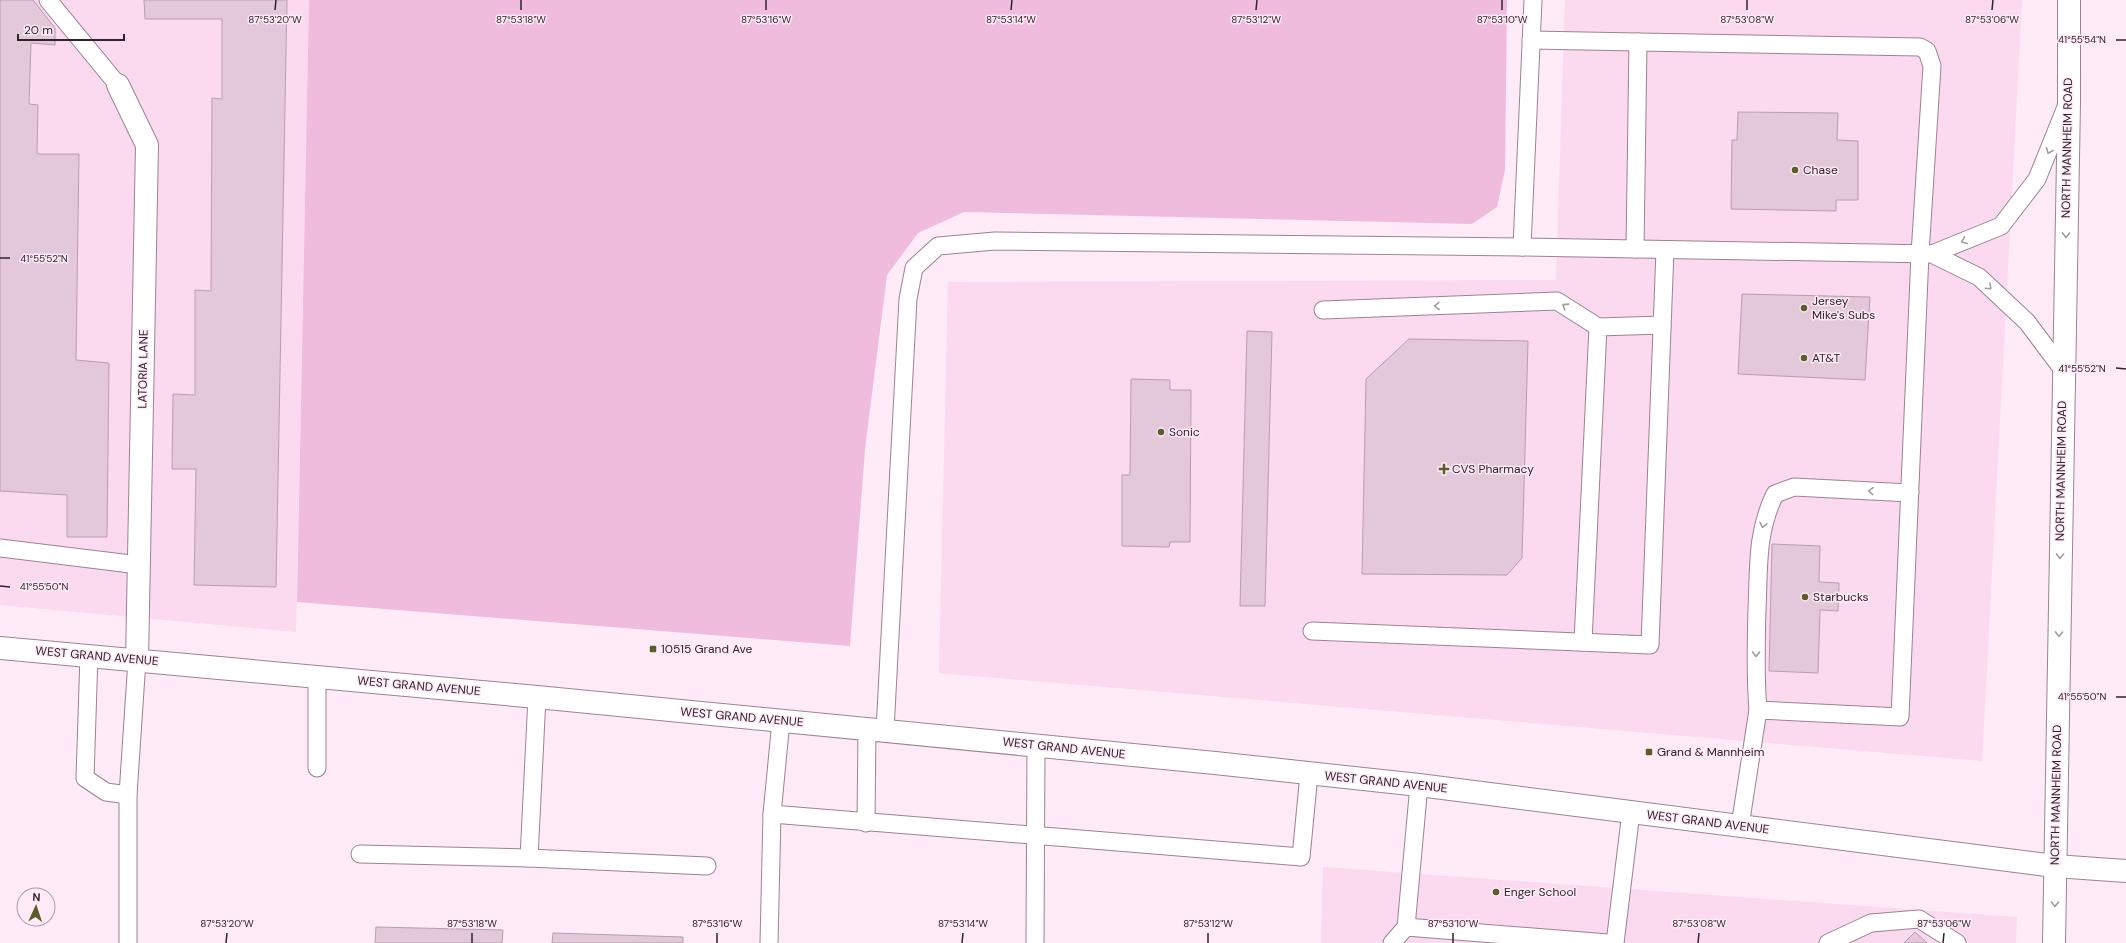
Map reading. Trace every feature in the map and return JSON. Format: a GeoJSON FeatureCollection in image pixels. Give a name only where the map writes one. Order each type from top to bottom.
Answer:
{"type":"FeatureCollection","features":[{"type":"Feature","properties":{"kind":"main road","name":"NORTH MANNHEIM ROAD"},"geometry":{"type":"LineString","coordinates":[[2054,943],[2063,370],[2069,102],[2069,0]]}},
{"type":"Feature","properties":{"kind":"main road","name":"LATORIA LANE"},"geometry":{"type":"LineString","coordinates":[[118,85],[147,145],[137,660]]}},
{"type":"Feature","properties":{"kind":"main road","name":"WEST GRAND AVENUE"},"geometry":{"type":"LineString","coordinates":[[0,648],[89,655],[1036,745],[1419,786],[2055,866],[2126,871]]}},
{"type":"Feature","properties":{"kind":"lane"},"geometry":{"type":"LineString","coordinates":[[48,0],[118,85]]}},
{"type":"Feature","properties":{"kind":"lane"},"geometry":{"type":"LineString","coordinates":[[1522,247],[1533,0]]}},
{"type":"Feature","properties":{"kind":"lane"},"geometry":{"type":"LineString","coordinates":[[1532,40],[1920,47],[1927,50],[1932,66],[1926,254],[1910,493],[1900,717],[1758,710]]}},
{"type":"Feature","properties":{"kind":"lane"},"geometry":{"type":"LineString","coordinates":[[1635,249],[1638,42]]}},
{"type":"Feature","properties":{"kind":"lane"},"geometry":{"type":"LineString","coordinates":[[866,823],[876,730],[908,299],[914,268],[938,246],[995,241],[1522,247],[1926,254],[2001,226],[2037,179],[2069,102]]}},
{"type":"Feature","properties":{"kind":"lane"},"geometry":{"type":"LineString","coordinates":[[1312,631],[1650,645],[1665,250]]}},
{"type":"Feature","properties":{"kind":"lane"},"geometry":{"type":"LineString","coordinates":[[1926,254],[1979,277],[2027,322],[2063,370]]}},
{"type":"Feature","properties":{"kind":"lane"},"geometry":{"type":"LineString","coordinates":[[1323,310],[1557,301],[1598,327],[1662,325]]}},
{"type":"Feature","properties":{"kind":"lane"},"geometry":{"type":"LineString","coordinates":[[1583,642],[1598,327]]}},
{"type":"Feature","properties":{"kind":"lane"},"geometry":{"type":"LineString","coordinates":[[1740,826],[1758,710],[1755,678],[1760,540],[1766,513],[1775,494],[1794,487],[1910,493]]}},
{"type":"Feature","properties":{"kind":"lane"},"geometry":{"type":"LineString","coordinates":[[0,548],[139,565]]}},
{"type":"Feature","properties":{"kind":"lane"},"geometry":{"type":"LineString","coordinates":[[89,655],[85,778],[106,792],[128,795]]}},
{"type":"Feature","properties":{"kind":"lane"},"geometry":{"type":"LineString","coordinates":[[128,943],[128,795],[137,660]]}},
{"type":"Feature","properties":{"kind":"lane"},"geometry":{"type":"LineString","coordinates":[[317,677],[317,768]]}},
{"type":"Feature","properties":{"kind":"lane"},"geometry":{"type":"LineString","coordinates":[[529,858],[537,697]]}},
{"type":"Feature","properties":{"kind":"lane"},"geometry":{"type":"LineString","coordinates":[[769,943],[772,814],[781,721]]}},
{"type":"Feature","properties":{"kind":"lane"},"geometry":{"type":"LineString","coordinates":[[1035,943],[1034,836],[1036,745]]}},
{"type":"Feature","properties":{"kind":"lane"},"geometry":{"type":"LineString","coordinates":[[772,814],[866,823],[1302,857],[1309,774]]}},
{"type":"Feature","properties":{"kind":"lane"},"geometry":{"type":"LineString","coordinates":[[1392,943],[1406,927],[1419,786]]}},
{"type":"Feature","properties":{"kind":"lane"},"geometry":{"type":"LineString","coordinates":[[1615,943],[1631,812]]}},
{"type":"Feature","properties":{"kind":"lane"},"geometry":{"type":"LineString","coordinates":[[360,854],[529,858],[707,866]]}},
{"type":"Feature","properties":{"kind":"lane"},"geometry":{"type":"LineString","coordinates":[[1828,943],[1871,923],[1919,919],[1957,943]]}},
{"type":"Feature","properties":{"kind":"lane"},"geometry":{"type":"LineString","coordinates":[[1406,927],[1608,943]]}},
{"type":"Feature","properties":{"kind":"shaded area"},"geometry":{"type":"Polygon","coordinates":[[[0,0],[309,0],[296,632],[0,605],[0,0]]]}},
{"type":"Feature","properties":{"kind":"shaded area"},"geometry":{"type":"Polygon","coordinates":[[[309,0],[1507,0],[1505,170],[1497,207],[1472,224],[964,212],[918,233],[887,275],[865,449],[850,646],[297,602],[309,0]]]}},
{"type":"Feature","properties":{"kind":"shaded area"},"geometry":{"type":"Polygon","coordinates":[[[1565,0],[2022,0],[1982,761],[939,673],[948,282],[1556,280],[1565,0]]]}},
{"type":"Feature","properties":{"kind":"shaded area","name":"Enger School"},"geometry":{"type":"Polygon","coordinates":[[[1323,867],[2017,917],[2016,943],[1321,943],[1323,867]]]}},
{"type":"Feature","properties":{"kind":"building"},"geometry":{"type":"Polygon","coordinates":[[[0,0],[33,0],[55,28],[55,45],[31,43],[29,104],[38,105],[37,154],[79,154],[76,360],[109,363],[107,537],[67,537],[67,495],[0,491],[0,0]]]}},
{"type":"Feature","properties":{"kind":"building"},"geometry":{"type":"Polygon","coordinates":[[[144,0],[287,0],[276,587],[194,585],[196,469],[172,469],[173,394],[195,395],[195,290],[211,291],[212,98],[222,99],[222,19],[145,19],[144,0]]]}},
{"type":"Feature","properties":{"kind":"building","name":"Chase"},"geometry":{"type":"Polygon","coordinates":[[[1738,112],[1838,113],[1837,140],[1858,141],[1858,200],[1836,200],[1836,211],[1731,209],[1732,140],[1737,140],[1738,112]]]}},
{"type":"Feature","properties":{"kind":"building"},"geometry":{"type":"Polygon","coordinates":[[[1742,294],[1870,297],[1865,380],[1738,374],[1742,294]]]}},
{"type":"Feature","properties":{"kind":"building"},"geometry":{"type":"Polygon","coordinates":[[[1247,331],[1272,332],[1265,606],[1240,606],[1247,331]]]}},
{"type":"Feature","properties":{"kind":"building","name":"CVS Pharmacy"},"geometry":{"type":"Polygon","coordinates":[[[1409,339],[1528,341],[1522,558],[1507,575],[1362,574],[1366,379],[1409,339]]]}},
{"type":"Feature","properties":{"kind":"building","name":"Sonic"},"geometry":{"type":"Polygon","coordinates":[[[1131,379],[1170,380],[1170,390],[1191,390],[1190,542],[1170,542],[1169,547],[1122,546],[1122,475],[1130,475],[1131,379]]]}},
{"type":"Feature","properties":{"kind":"building","name":"Starbucks"},"geometry":{"type":"Polygon","coordinates":[[[1772,544],[1820,546],[1819,582],[1839,583],[1838,611],[1820,610],[1818,673],[1769,671],[1772,544]]]}},
{"type":"Feature","properties":{"kind":"building"},"geometry":{"type":"Polygon","coordinates":[[[376,927],[503,930],[502,943],[375,943],[376,927]]]}},
{"type":"Feature","properties":{"kind":"building"},"geometry":{"type":"Polygon","coordinates":[[[1915,932],[1927,943],[1904,943],[1915,932]]]}},
{"type":"Feature","properties":{"kind":"building"},"geometry":{"type":"Polygon","coordinates":[[[553,933],[683,937],[683,943],[552,943],[553,933]]]}},
{"type":"Feature","properties":{"kind":"place","name":"Chase"},"geometry":{"type":"Point","coordinates":[1795,170]}},
{"type":"Feature","properties":{"kind":"place","name":"Jersey Mike's Subs"},"geometry":{"type":"Point","coordinates":[1804,308]}},
{"type":"Feature","properties":{"kind":"place","name":"AT&T"},"geometry":{"type":"Point","coordinates":[1804,358]}},
{"type":"Feature","properties":{"kind":"place","name":"Sonic"},"geometry":{"type":"Point","coordinates":[1161,432]}},
{"type":"Feature","properties":{"kind":"place","name":"CVS Pharmacy"},"geometry":{"type":"Point","coordinates":[1444,469]}},
{"type":"Feature","properties":{"kind":"place","name":"Starbucks"},"geometry":{"type":"Point","coordinates":[1805,597]}},
{"type":"Feature","properties":{"kind":"place","name":"10515 Grand Ave"},"geometry":{"type":"Point","coordinates":[653,649]}},
{"type":"Feature","properties":{"kind":"place","name":"Grand & Mannheim"},"geometry":{"type":"Point","coordinates":[1649,752]}},
{"type":"Feature","properties":{"kind":"place","name":"Enger School"},"geometry":{"type":"Point","coordinates":[1496,892]}}]}
